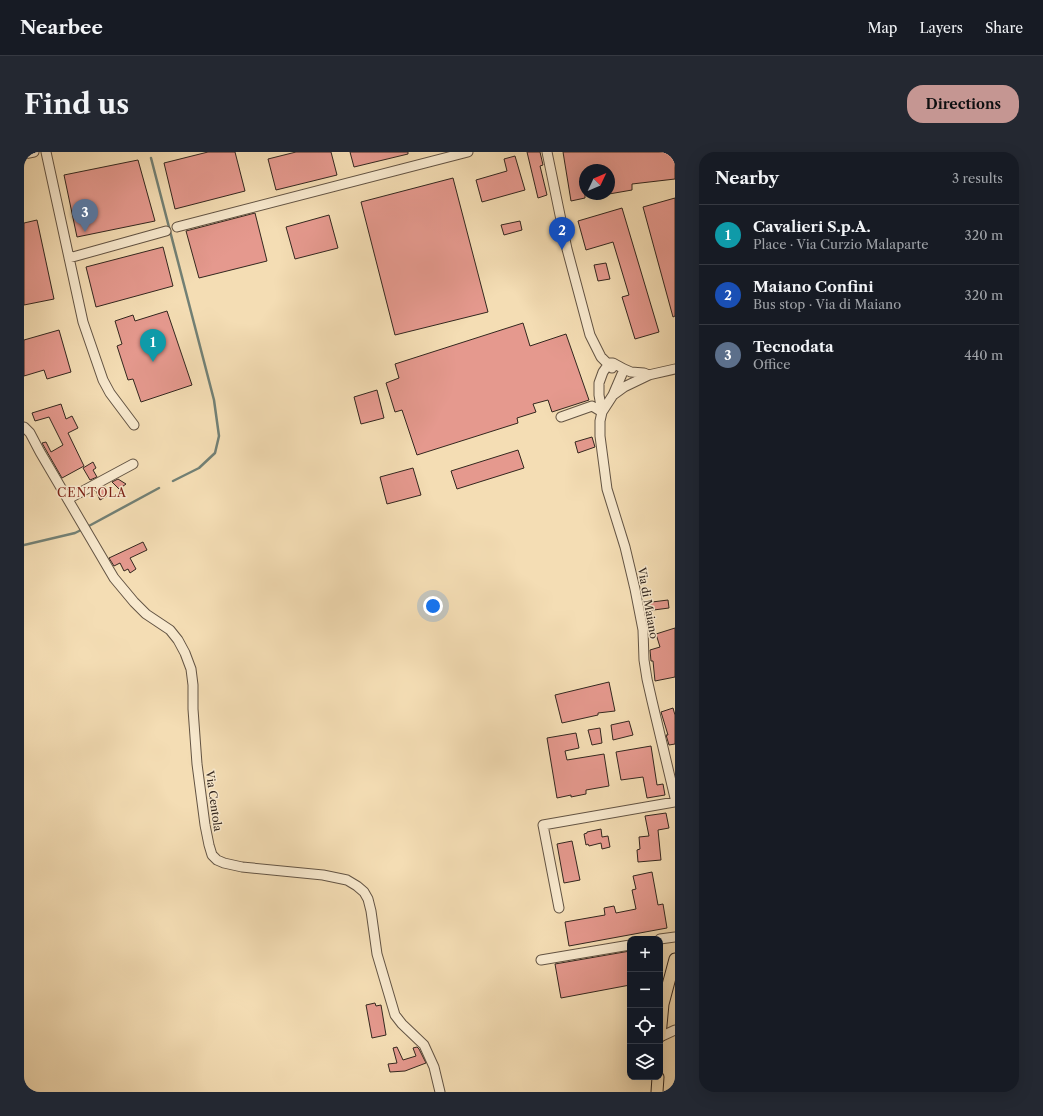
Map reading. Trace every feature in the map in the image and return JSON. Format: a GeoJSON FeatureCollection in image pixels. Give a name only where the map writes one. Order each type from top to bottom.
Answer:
{"type":"FeatureCollection","features":[{"type":"Feature","properties":{"kind":"main road"},"geometry":{"type":"LineString","coordinates":[[663,1008],[675,959]]}},
{"type":"Feature","properties":{"kind":"main road"},"geometry":{"type":"LineString","coordinates":[[656,1092],[658,1080]]}},
{"type":"Feature","properties":{"kind":"street"},"geometry":{"type":"LineString","coordinates":[[24,154],[34,152]]}},
{"type":"Feature","properties":{"kind":"street"},"geometry":{"type":"LineString","coordinates":[[46,152],[83,322],[103,380],[110,393],[134,425]]}},
{"type":"Feature","properties":{"kind":"street"},"geometry":{"type":"LineString","coordinates":[[177,227],[468,152]]}},
{"type":"Feature","properties":{"kind":"street"},"geometry":{"type":"LineString","coordinates":[[547,152],[567,249],[590,335],[599,354],[608,365],[622,374],[636,378],[675,369]]}},
{"type":"Feature","properties":{"kind":"street"},"geometry":{"type":"LineString","coordinates":[[69,258],[166,231]]}},
{"type":"Feature","properties":{"kind":"street"},"geometry":{"type":"LineString","coordinates":[[608,365],[610,363],[614,363],[631,372],[649,375]]}},
{"type":"Feature","properties":{"kind":"street","name":"Via di Maiano"},"geometry":{"type":"LineString","coordinates":[[602,412],[599,395],[599,383],[603,372],[608,365]]}},
{"type":"Feature","properties":{"kind":"street","name":"Via di Maiano"},"geometry":{"type":"LineString","coordinates":[[622,374],[613,395],[602,412],[600,421],[600,436],[607,489],[625,547],[635,589],[643,630],[644,660],[675,798]]}},
{"type":"Feature","properties":{"kind":"street","name":"Via di Maiano"},"geometry":{"type":"LineString","coordinates":[[613,395],[624,387],[649,375]]}},
{"type":"Feature","properties":{"kind":"street"},"geometry":{"type":"LineString","coordinates":[[561,417],[592,406],[602,412]]}},
{"type":"Feature","properties":{"kind":"street","name":"Via Centola"},"geometry":{"type":"LineString","coordinates":[[24,427],[30,433],[114,578],[146,614],[170,630],[178,640],[185,654],[191,669],[197,764],[205,825],[212,855],[217,860],[224,863],[242,867],[323,875],[347,880],[364,892],[368,899],[371,911],[377,954],[395,1015],[402,1024],[424,1045],[434,1067],[440,1092]]}},
{"type":"Feature","properties":{"kind":"street"},"geometry":{"type":"LineString","coordinates":[[68,499],[133,464]]}},
{"type":"Feature","properties":{"kind":"street"},"geometry":{"type":"LineString","coordinates":[[559,908],[543,825],[675,802]]}},
{"type":"Feature","properties":{"kind":"street"},"geometry":{"type":"LineString","coordinates":[[663,939],[675,937]]}},
{"type":"Feature","properties":{"kind":"street"},"geometry":{"type":"LineString","coordinates":[[541,960],[627,946]]}},
{"type":"Feature","properties":{"kind":"street"},"geometry":{"type":"LineString","coordinates":[[663,1035],[675,1030]]}},
{"type":"Feature","properties":{"kind":"building"},"geometry":{"type":"Polygon","coordinates":[[[208,152],[235,152],[245,191],[175,209],[164,163],[208,152]]]}},
{"type":"Feature","properties":{"kind":"building"},"geometry":{"type":"Polygon","coordinates":[[[296,152],[331,152],[337,175],[276,190],[268,159],[296,152]]]}},
{"type":"Feature","properties":{"kind":"building"},"geometry":{"type":"Polygon","coordinates":[[[350,152],[408,152],[408,154],[354,167],[350,152]]]}},
{"type":"Feature","properties":{"kind":"building"},"geometry":{"type":"Polygon","coordinates":[[[527,152],[540,152],[543,165],[540,166],[547,195],[538,198],[527,152]]]}},
{"type":"Feature","properties":{"kind":"building"},"geometry":{"type":"Polygon","coordinates":[[[563,152],[675,152],[675,179],[632,184],[632,190],[615,193],[615,164],[579,164],[579,199],[571,201],[563,152]]]}},
{"type":"Feature","properties":{"kind":"building"},"geometry":{"type":"Polygon","coordinates":[[[515,156],[525,190],[482,202],[476,180],[507,171],[504,159],[515,156]]]}},
{"type":"Feature","properties":{"kind":"building"},"geometry":{"type":"Polygon","coordinates":[[[138,160],[155,221],[77,237],[64,175],[138,160]]]}},
{"type":"Feature","properties":{"kind":"building"},"geometry":{"type":"Polygon","coordinates":[[[453,178],[488,312],[395,335],[361,202],[453,178]]]}},
{"type":"Feature","properties":{"kind":"building"},"geometry":{"type":"Polygon","coordinates":[[[675,198],[675,316],[673,317],[643,207],[675,198]]]}},
{"type":"Feature","properties":{"kind":"building"},"geometry":{"type":"Polygon","coordinates":[[[622,208],[659,332],[635,339],[622,297],[629,295],[613,242],[586,250],[578,221],[622,208]]]}},
{"type":"Feature","properties":{"kind":"building"},"geometry":{"type":"Polygon","coordinates":[[[255,213],[267,261],[199,278],[186,231],[255,213]]]}},
{"type":"Feature","properties":{"kind":"building"},"geometry":{"type":"Polygon","coordinates":[[[329,215],[338,248],[295,259],[286,227],[329,215]]]}},
{"type":"Feature","properties":{"kind":"building"},"geometry":{"type":"Polygon","coordinates":[[[37,220],[54,299],[24,305],[24,223],[37,220]]]}},
{"type":"Feature","properties":{"kind":"building"},"geometry":{"type":"Polygon","coordinates":[[[520,221],[522,230],[504,235],[501,225],[520,221]]]}},
{"type":"Feature","properties":{"kind":"building"},"geometry":{"type":"Polygon","coordinates":[[[163,247],[173,286],[96,307],[86,267],[163,247]]]}},
{"type":"Feature","properties":{"kind":"building"},"geometry":{"type":"Polygon","coordinates":[[[606,263],[610,279],[598,281],[594,265],[606,263]]]}},
{"type":"Feature","properties":{"kind":"building"},"geometry":{"type":"Polygon","coordinates":[[[167,311],[192,385],[141,402],[133,379],[128,380],[117,346],[122,344],[115,321],[133,315],[135,321],[167,311]]]}},
{"type":"Feature","properties":{"kind":"building"},"geometry":{"type":"Polygon","coordinates":[[[523,323],[530,346],[566,334],[589,400],[552,412],[548,400],[533,404],[536,412],[517,418],[518,423],[417,455],[402,410],[395,412],[386,383],[399,378],[395,364],[523,323]]]}},
{"type":"Feature","properties":{"kind":"building"},"geometry":{"type":"Polygon","coordinates":[[[59,330],[71,372],[47,379],[44,370],[24,376],[24,340],[59,330]]]}},
{"type":"Feature","properties":{"kind":"building"},"geometry":{"type":"Polygon","coordinates":[[[377,390],[384,418],[361,424],[354,397],[377,390]]]}},
{"type":"Feature","properties":{"kind":"building"},"geometry":{"type":"Polygon","coordinates":[[[61,404],[66,419],[72,416],[78,428],[68,433],[84,466],[62,478],[42,443],[46,442],[51,452],[63,445],[49,417],[35,421],[32,413],[61,404]]]}},
{"type":"Feature","properties":{"kind":"building"},"geometry":{"type":"Polygon","coordinates":[[[592,437],[595,447],[578,453],[575,442],[592,437]]]}},
{"type":"Feature","properties":{"kind":"building"},"geometry":{"type":"Polygon","coordinates":[[[518,450],[524,468],[457,489],[451,471],[518,450]]]}},
{"type":"Feature","properties":{"kind":"building"},"geometry":{"type":"Polygon","coordinates":[[[93,462],[96,468],[93,470],[97,477],[90,480],[83,468],[93,462]]]}},
{"type":"Feature","properties":{"kind":"building"},"geometry":{"type":"Polygon","coordinates":[[[413,468],[421,495],[387,504],[380,477],[413,468]]]}},
{"type":"Feature","properties":{"kind":"building"},"geometry":{"type":"Polygon","coordinates":[[[118,479],[126,484],[119,489],[112,482],[118,479]]]}},
{"type":"Feature","properties":{"kind":"building"},"geometry":{"type":"Polygon","coordinates":[[[105,486],[108,493],[106,494],[107,496],[100,500],[96,491],[105,486]]]}},
{"type":"Feature","properties":{"kind":"building"},"geometry":{"type":"Polygon","coordinates":[[[143,542],[147,550],[130,558],[136,569],[130,573],[128,569],[124,571],[120,563],[114,566],[109,558],[143,542]]]}},
{"type":"Feature","properties":{"kind":"building"},"geometry":{"type":"Polygon","coordinates":[[[668,600],[669,608],[646,611],[644,603],[668,600]]]}},
{"type":"Feature","properties":{"kind":"building"},"geometry":{"type":"Polygon","coordinates":[[[675,628],[675,677],[655,681],[653,661],[651,661],[650,650],[660,647],[656,634],[675,628]]]}},
{"type":"Feature","properties":{"kind":"building"},"geometry":{"type":"Polygon","coordinates":[[[609,682],[615,711],[598,713],[598,715],[562,723],[555,695],[609,682]]]}},
{"type":"Feature","properties":{"kind":"building"},"geometry":{"type":"Polygon","coordinates":[[[673,708],[675,715],[675,744],[669,745],[666,735],[668,735],[661,712],[673,708]]]}},
{"type":"Feature","properties":{"kind":"building"},"geometry":{"type":"Polygon","coordinates":[[[629,721],[633,735],[613,740],[611,725],[629,721]]]}},
{"type":"Feature","properties":{"kind":"building"},"geometry":{"type":"Polygon","coordinates":[[[600,728],[602,743],[592,745],[588,730],[600,728]]]}},
{"type":"Feature","properties":{"kind":"building"},"geometry":{"type":"Polygon","coordinates":[[[576,733],[579,748],[565,751],[567,760],[604,754],[609,786],[586,790],[586,794],[557,798],[547,738],[576,733]]]}},
{"type":"Feature","properties":{"kind":"building"},"geometry":{"type":"Polygon","coordinates":[[[651,746],[657,785],[663,784],[665,795],[647,798],[643,777],[621,780],[616,752],[651,746]]]}},
{"type":"Feature","properties":{"kind":"building"},"geometry":{"type":"Polygon","coordinates":[[[666,813],[669,828],[658,830],[661,860],[638,862],[637,850],[640,849],[639,837],[649,836],[645,816],[666,813]]]}},
{"type":"Feature","properties":{"kind":"building"},"geometry":{"type":"Polygon","coordinates":[[[601,829],[602,837],[608,836],[610,847],[602,849],[601,843],[589,846],[588,844],[586,845],[584,834],[601,829]]]}},
{"type":"Feature","properties":{"kind":"building"},"geometry":{"type":"Polygon","coordinates":[[[572,841],[580,880],[564,883],[557,844],[572,841]]]}},
{"type":"Feature","properties":{"kind":"building"},"geometry":{"type":"Polygon","coordinates":[[[652,872],[658,905],[663,904],[667,928],[569,946],[565,922],[605,915],[604,908],[614,906],[616,913],[636,909],[632,890],[636,889],[633,876],[652,872]]]}},
{"type":"Feature","properties":{"kind":"building"},"geometry":{"type":"Polygon","coordinates":[[[627,952],[627,986],[561,998],[555,964],[627,952]]]}},
{"type":"Feature","properties":{"kind":"building"},"geometry":{"type":"Polygon","coordinates":[[[375,1003],[376,1006],[381,1005],[386,1035],[372,1038],[366,1005],[375,1003]]]}},
{"type":"Feature","properties":{"kind":"building"},"geometry":{"type":"Polygon","coordinates":[[[397,1047],[403,1060],[416,1056],[413,1048],[417,1047],[426,1063],[405,1071],[390,1072],[388,1064],[397,1063],[393,1048],[397,1047]]]}},
{"type":"Feature","properties":{"kind":"waterway"},"geometry":{"type":"LineString","coordinates":[[151,158],[214,400],[219,436],[215,453],[199,468],[173,481]]}},
{"type":"Feature","properties":{"kind":"waterway"},"geometry":{"type":"LineString","coordinates":[[87,527],[159,488]]}},
{"type":"Feature","properties":{"kind":"waterway"},"geometry":{"type":"LineString","coordinates":[[24,545],[75,533],[83,529]]}},
{"type":"Feature","properties":{"kind":"place","name":"Tecnodata"},"geometry":{"type":"Point","coordinates":[85,232]}},
{"type":"Feature","properties":{"kind":"place","name":"Maiano Confini"},"geometry":{"type":"Point","coordinates":[562,250]}},
{"type":"Feature","properties":{"kind":"place","name":"Cavalieri S.p.A."},"geometry":{"type":"Point","coordinates":[153,362]}},
{"type":"Feature","properties":{"kind":"district","name":"CENTOLA"},"geometry":{"type":"Point","coordinates":[92,492]}}]}
